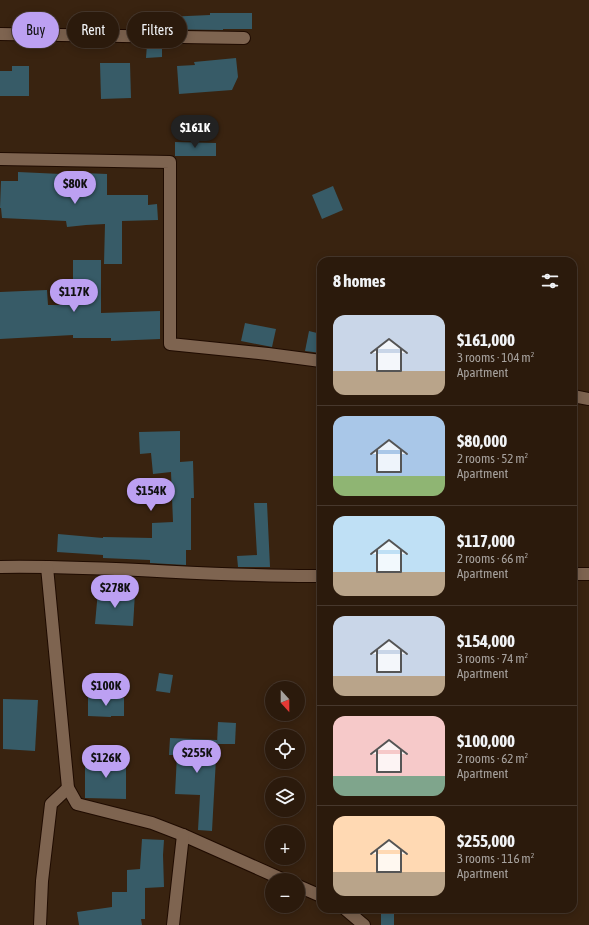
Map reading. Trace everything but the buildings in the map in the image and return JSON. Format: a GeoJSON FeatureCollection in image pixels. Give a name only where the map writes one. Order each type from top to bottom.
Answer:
{"type":"FeatureCollection","features":[{"type":"Feature","properties":{"kind":"street"},"geometry":{"type":"LineString","coordinates":[[0,34],[244,38]]}},
{"type":"Feature","properties":{"kind":"street"},"geometry":{"type":"LineString","coordinates":[[0,159],[170,162],[170,344],[317,360]]}},
{"type":"Feature","properties":{"kind":"street"},"geometry":{"type":"LineString","coordinates":[[577,397],[589,399]]}},
{"type":"Feature","properties":{"kind":"street"},"geometry":{"type":"LineString","coordinates":[[0,567],[47,567],[279,577],[317,576]]}},
{"type":"Feature","properties":{"kind":"street"},"geometry":{"type":"LineString","coordinates":[[47,567],[68,788],[77,804],[152,823],[183,835],[268,873]]}},
{"type":"Feature","properties":{"kind":"street"},"geometry":{"type":"LineString","coordinates":[[577,574],[589,574]]}},
{"type":"Feature","properties":{"kind":"street"},"geometry":{"type":"LineString","coordinates":[[40,925],[42,880],[51,804],[68,788]]}},
{"type":"Feature","properties":{"kind":"street"},"geometry":{"type":"LineString","coordinates":[[172,925],[183,835]]}},
{"type":"Feature","properties":{"kind":"street"},"geometry":{"type":"LineString","coordinates":[[305,889],[317,894]]}},
{"type":"Feature","properties":{"kind":"street"},"geometry":{"type":"LineString","coordinates":[[350,913],[364,925]]}}]}
